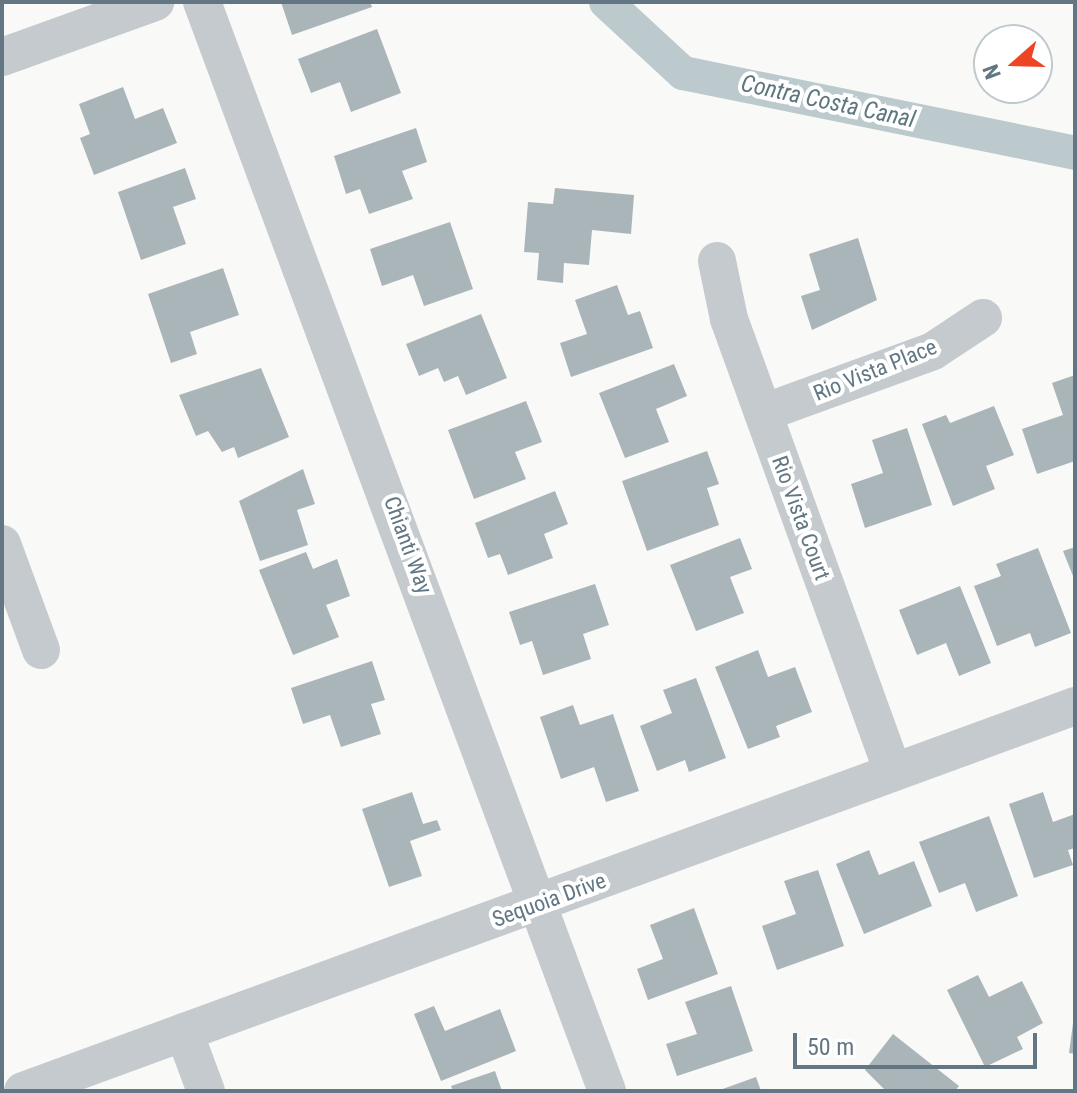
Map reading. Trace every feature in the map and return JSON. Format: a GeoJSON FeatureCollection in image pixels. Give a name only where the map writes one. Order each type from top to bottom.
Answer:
{"type":"FeatureCollection","features":[{"type":"Feature","properties":{"kind":"street"},"geometry":{"type":"LineString","coordinates":[[2,57],[155,2]]}},
{"type":"Feature","properties":{"kind":"street","name":"Chianti Way"},"geometry":{"type":"LineString","coordinates":[[202,2],[607,1091]]}},
{"type":"Feature","properties":{"kind":"street","name":"Rio Vista Court"},"geometry":{"type":"LineString","coordinates":[[717,261],[763,413],[893,772]]}},
{"type":"Feature","properties":{"kind":"street","name":"Rio Vista Place"},"geometry":{"type":"LineString","coordinates":[[763,413],[933,351],[983,318]]}},
{"type":"Feature","properties":{"kind":"street"},"geometry":{"type":"LineString","coordinates":[[2,544],[41,650]]}},
{"type":"Feature","properties":{"kind":"street","name":"Sequoia Drive"},"geometry":{"type":"LineString","coordinates":[[23,1091],[1075,706]]}},
{"type":"Feature","properties":{"kind":"street"},"geometry":{"type":"LineString","coordinates":[[184,1032],[206,1091]]}},
{"type":"Feature","properties":{"kind":"building"},"geometry":{"type":"Polygon","coordinates":[[[281,2],[370,2],[372,7],[292,35],[281,2]]]}},
{"type":"Feature","properties":{"kind":"building"},"geometry":{"type":"Polygon","coordinates":[[[377,29],[401,93],[351,112],[340,82],[311,93],[298,59],[377,29]]]}},
{"type":"Feature","properties":{"kind":"building"},"geometry":{"type":"Polygon","coordinates":[[[123,87],[135,119],[163,108],[177,143],[94,175],[80,138],[90,134],[79,104],[123,87]]]}},
{"type":"Feature","properties":{"kind":"building"},"geometry":{"type":"Polygon","coordinates":[[[416,128],[427,162],[402,171],[413,199],[369,214],[360,189],[346,194],[334,156],[416,128]]]}},
{"type":"Feature","properties":{"kind":"building"},"geometry":{"type":"Polygon","coordinates":[[[185,168],[196,199],[173,207],[186,244],[141,260],[118,192],[185,168]]]}},
{"type":"Feature","properties":{"kind":"building"},"geometry":{"type":"Polygon","coordinates":[[[555,188],[634,195],[631,234],[592,230],[589,265],[564,263],[563,283],[537,280],[539,253],[524,252],[528,202],[553,204],[555,188]]]}},
{"type":"Feature","properties":{"kind":"building"},"geometry":{"type":"Polygon","coordinates":[[[450,222],[473,289],[424,306],[413,275],[382,286],[370,249],[450,222]]]}},
{"type":"Feature","properties":{"kind":"building"},"geometry":{"type":"Polygon","coordinates":[[[858,238],[877,300],[812,330],[801,296],[820,290],[809,254],[858,238]]]}},
{"type":"Feature","properties":{"kind":"building"},"geometry":{"type":"Polygon","coordinates":[[[223,268],[239,315],[190,332],[197,354],[171,363],[148,294],[223,268]]]}},
{"type":"Feature","properties":{"kind":"building"},"geometry":{"type":"Polygon","coordinates":[[[617,285],[628,315],[640,311],[653,348],[571,377],[560,343],[587,334],[575,300],[617,285]]]}},
{"type":"Feature","properties":{"kind":"building"},"geometry":{"type":"Polygon","coordinates":[[[481,314],[507,378],[466,395],[458,376],[444,382],[438,368],[419,376],[406,344],[481,314]]]}},
{"type":"Feature","properties":{"kind":"building"},"geometry":{"type":"Polygon","coordinates":[[[674,364],[687,396],[656,409],[669,442],[625,458],[599,393],[674,364]]]}},
{"type":"Feature","properties":{"kind":"building"},"geometry":{"type":"Polygon","coordinates":[[[261,368],[289,437],[238,458],[234,447],[222,452],[208,431],[196,436],[179,395],[261,368]]]}},
{"type":"Feature","properties":{"kind":"building"},"geometry":{"type":"Polygon","coordinates":[[[1075,375],[1075,461],[1037,474],[1022,429],[1063,415],[1052,383],[1075,375]]]}},
{"type":"Feature","properties":{"kind":"building"},"geometry":{"type":"Polygon","coordinates":[[[526,401],[542,442],[515,452],[526,479],[474,499],[448,430],[526,401]]]}},
{"type":"Feature","properties":{"kind":"building"},"geometry":{"type":"Polygon","coordinates":[[[994,406],[1014,455],[986,466],[995,489],[953,506],[922,424],[946,415],[950,423],[994,406]]]}},
{"type":"Feature","properties":{"kind":"building"},"geometry":{"type":"Polygon","coordinates":[[[907,428],[932,505],[865,528],[851,484],[883,473],[872,440],[907,428]]]}},
{"type":"Feature","properties":{"kind":"building"},"geometry":{"type":"Polygon","coordinates":[[[707,451],[719,484],[707,488],[719,525],[647,551],[622,481],[707,451]]]}},
{"type":"Feature","properties":{"kind":"building"},"geometry":{"type":"Polygon","coordinates":[[[303,469],[315,504],[297,510],[308,545],[260,561],[239,501],[303,469]]]}},
{"type":"Feature","properties":{"kind":"building"},"geometry":{"type":"Polygon","coordinates":[[[555,491],[568,524],[544,534],[553,558],[508,575],[500,554],[488,558],[475,523],[555,491]]]}},
{"type":"Feature","properties":{"kind":"building"},"geometry":{"type":"Polygon","coordinates":[[[740,538],[752,569],[730,577],[744,613],[696,631],[670,565],[740,538]]]}},
{"type":"Feature","properties":{"kind":"building"},"geometry":{"type":"Polygon","coordinates":[[[1075,547],[1075,581],[1063,551],[1075,547]]]}},
{"type":"Feature","properties":{"kind":"building"},"geometry":{"type":"Polygon","coordinates":[[[1038,548],[1071,633],[1035,647],[1030,633],[997,646],[974,586],[1001,576],[996,564],[1038,548]]]}},
{"type":"Feature","properties":{"kind":"building"},"geometry":{"type":"Polygon","coordinates":[[[306,552],[313,569],[337,559],[350,596],[326,605],[339,637],[293,655],[259,570],[306,552]]]}},
{"type":"Feature","properties":{"kind":"building"},"geometry":{"type":"Polygon","coordinates":[[[595,584],[609,625],[583,634],[591,659],[543,675],[532,641],[520,645],[509,612],[595,584]]]}},
{"type":"Feature","properties":{"kind":"building"},"geometry":{"type":"Polygon","coordinates":[[[960,586],[991,663],[959,676],[946,643],[917,655],[899,610],[960,586]]]}},
{"type":"Feature","properties":{"kind":"building"},"geometry":{"type":"Polygon","coordinates":[[[758,650],[768,677],[795,667],[812,712],[776,726],[780,737],[748,749],[715,667],[758,650]]]}},
{"type":"Feature","properties":{"kind":"building"},"geometry":{"type":"Polygon","coordinates":[[[372,661],[385,700],[371,704],[381,734],[341,747],[330,715],[303,724],[291,688],[372,661]]]}},
{"type":"Feature","properties":{"kind":"building"},"geometry":{"type":"Polygon","coordinates":[[[696,678],[726,758],[689,772],[685,760],[657,771],[640,726],[672,713],[663,690],[696,678]]]}},
{"type":"Feature","properties":{"kind":"building"},"geometry":{"type":"Polygon","coordinates":[[[573,705],[580,725],[613,714],[639,791],[606,802],[594,767],[561,779],[540,717],[573,705]]]}},
{"type":"Feature","properties":{"kind":"building"},"geometry":{"type":"Polygon","coordinates":[[[412,792],[423,824],[437,820],[441,830],[410,841],[422,876],[389,887],[362,809],[412,792]]]}},
{"type":"Feature","properties":{"kind":"building"},"geometry":{"type":"Polygon","coordinates":[[[1043,792],[1053,822],[1075,814],[1075,848],[1068,850],[1073,865],[1034,878],[1009,804],[1043,792]]]}},
{"type":"Feature","properties":{"kind":"building"},"geometry":{"type":"Polygon","coordinates":[[[989,816],[1018,896],[976,912],[965,883],[939,893],[919,842],[989,816]]]}},
{"type":"Feature","properties":{"kind":"building"},"geometry":{"type":"Polygon","coordinates":[[[869,850],[879,875],[914,861],[932,906],[864,934],[836,864],[869,850]]]}},
{"type":"Feature","properties":{"kind":"building"},"geometry":{"type":"Polygon","coordinates":[[[818,870],[844,946],[777,970],[762,926],[796,914],[784,881],[818,870]]]}},
{"type":"Feature","properties":{"kind":"building"},"geometry":{"type":"Polygon","coordinates":[[[694,908],[718,974],[648,1000],[637,969],[663,959],[650,925],[694,908]]]}},
{"type":"Feature","properties":{"kind":"building"},"geometry":{"type":"Polygon","coordinates":[[[978,975],[989,997],[1022,981],[1043,1023],[1017,1037],[1023,1049],[985,1067],[947,990],[978,975]]]}},
{"type":"Feature","properties":{"kind":"building"},"geometry":{"type":"Polygon","coordinates":[[[731,986],[753,1051],[677,1076],[666,1044],[697,1034],[685,1002],[731,986]]]}},
{"type":"Feature","properties":{"kind":"building"},"geometry":{"type":"Polygon","coordinates":[[[434,1006],[445,1031],[500,1009],[516,1051],[441,1081],[414,1014],[434,1006]]]}},
{"type":"Feature","properties":{"kind":"building"},"geometry":{"type":"Polygon","coordinates":[[[1075,1024],[1075,1054],[1069,1053],[1075,1024]]]}},
{"type":"Feature","properties":{"kind":"building"},"geometry":{"type":"Polygon","coordinates":[[[893,1034],[959,1086],[955,1091],[886,1091],[865,1070],[893,1034]]]}},
{"type":"Feature","properties":{"kind":"building"},"geometry":{"type":"Polygon","coordinates":[[[495,1071],[502,1091],[453,1091],[451,1086],[495,1071]]]}},
{"type":"Feature","properties":{"kind":"building"},"geometry":{"type":"Polygon","coordinates":[[[756,1077],[761,1091],[717,1091],[756,1077]]]}},
{"type":"Feature","properties":{"kind":"waterway","name":"Contra Costa Canal"},"geometry":{"type":"LineString","coordinates":[[606,2],[683,73],[1075,153]]}}]}
